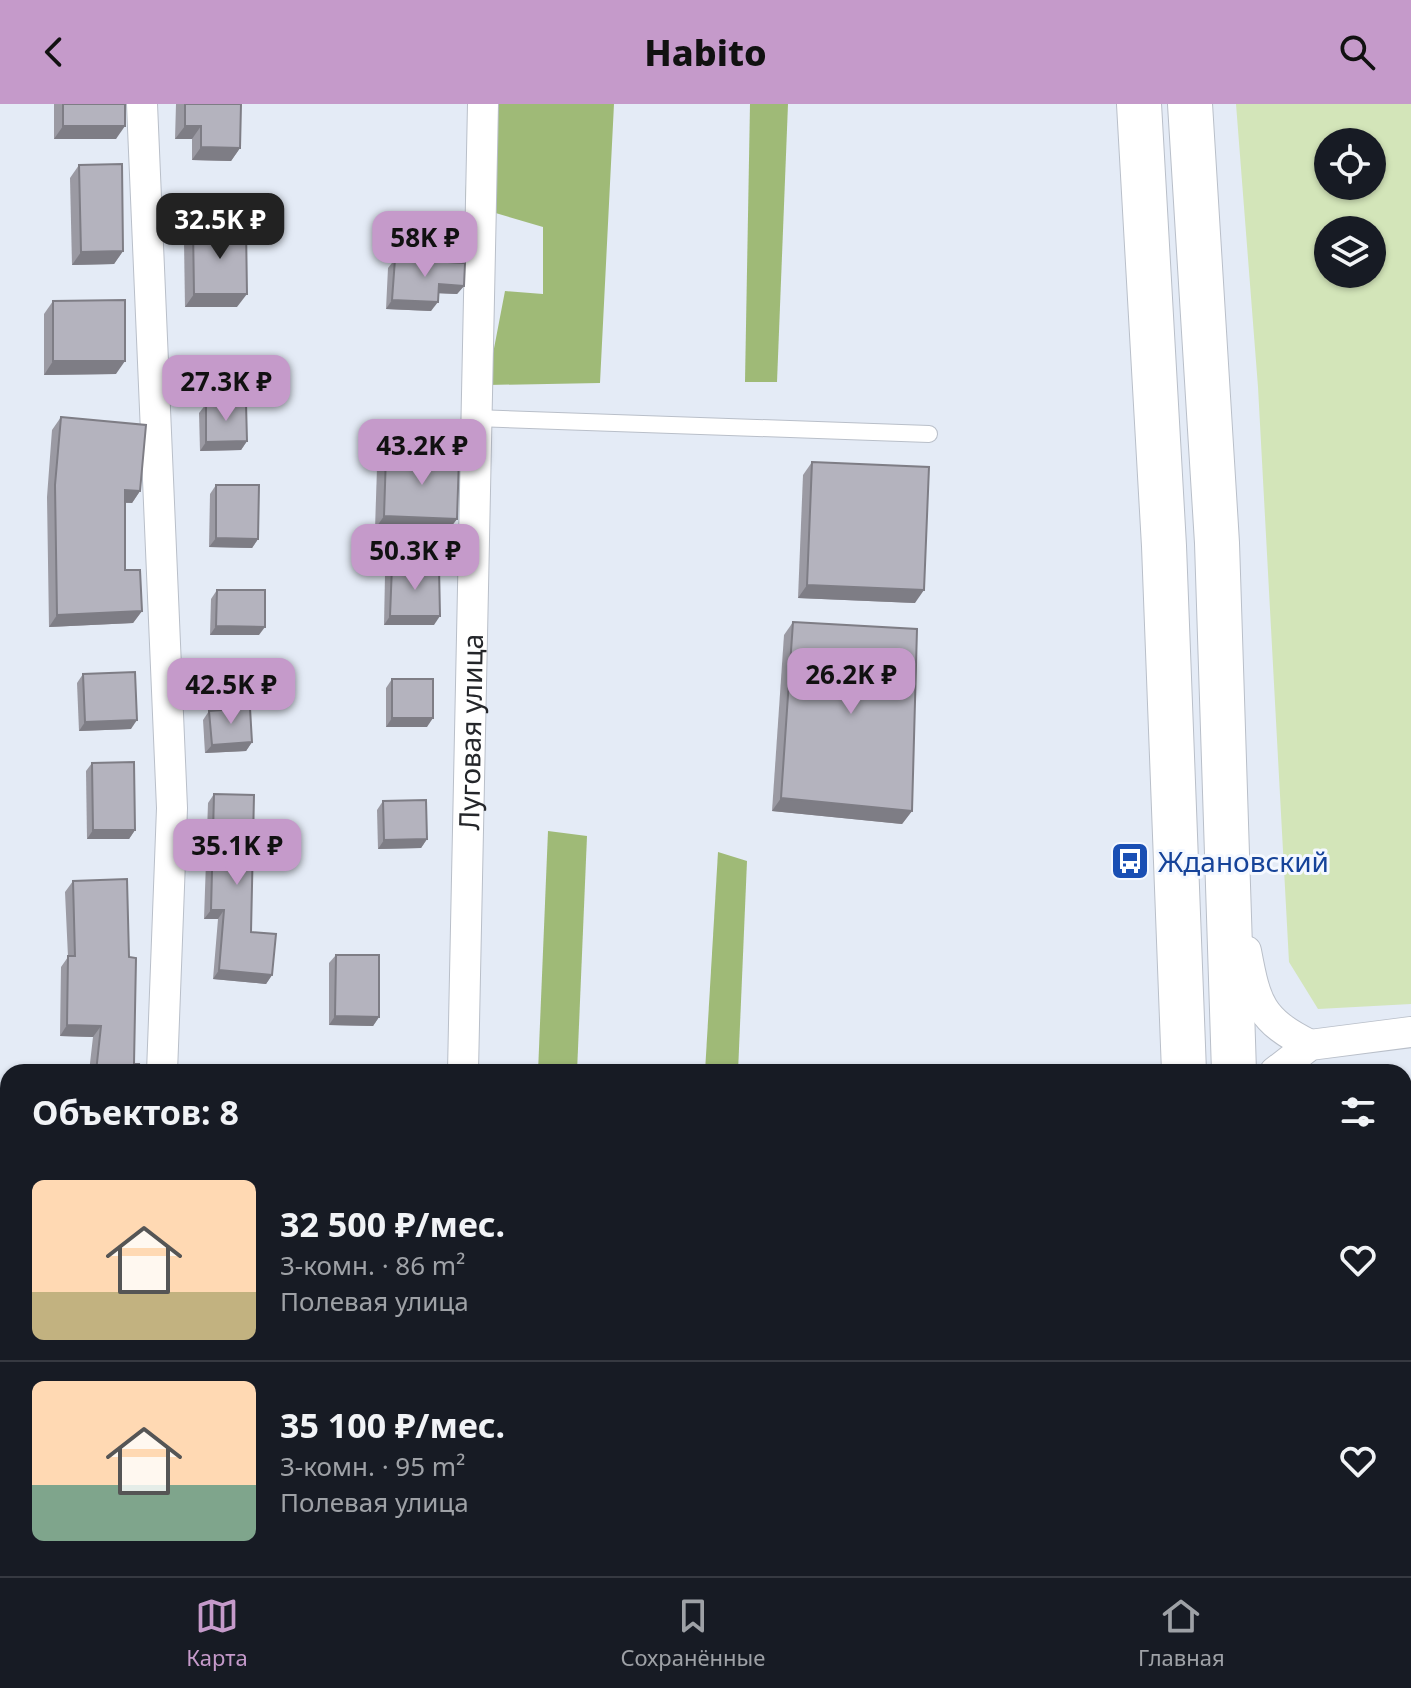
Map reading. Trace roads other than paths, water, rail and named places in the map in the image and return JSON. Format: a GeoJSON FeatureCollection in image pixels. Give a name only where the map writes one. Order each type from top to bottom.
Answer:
{"type":"FeatureCollection","features":[{"type":"Feature","properties":{"kind":"main road"},"geometry":{"type":"LineString","coordinates":[[1139,104],[1164,546],[1184,1064]]}},
{"type":"Feature","properties":{"kind":"main road"},"geometry":{"type":"LineString","coordinates":[[1190,104],[1217,543],[1234,1064]]}},
{"type":"Feature","properties":{"kind":"street"},"geometry":{"type":"LineString","coordinates":[[142,104],[172,808],[162,1064]]}},
{"type":"Feature","properties":{"kind":"street","name":"Луговая улица"},"geometry":{"type":"LineString","coordinates":[[463,1064],[483,104]]}},
{"type":"Feature","properties":{"kind":"street"},"geometry":{"type":"LineString","coordinates":[[1227,845],[1254,996],[1263,1013],[1280,1030],[1310,1045]]}},
{"type":"Feature","properties":{"kind":"street"},"geometry":{"type":"LineString","coordinates":[[1285,1064],[1310,1045],[1411,1032]]}},
{"type":"Feature","properties":{"kind":"lane"},"geometry":{"type":"LineString","coordinates":[[475,418],[929,434]]}},
{"type":"Feature","properties":{"kind":"place","name":"Ждановский"},"geometry":{"type":"Point","coordinates":[1130,861]}}]}
